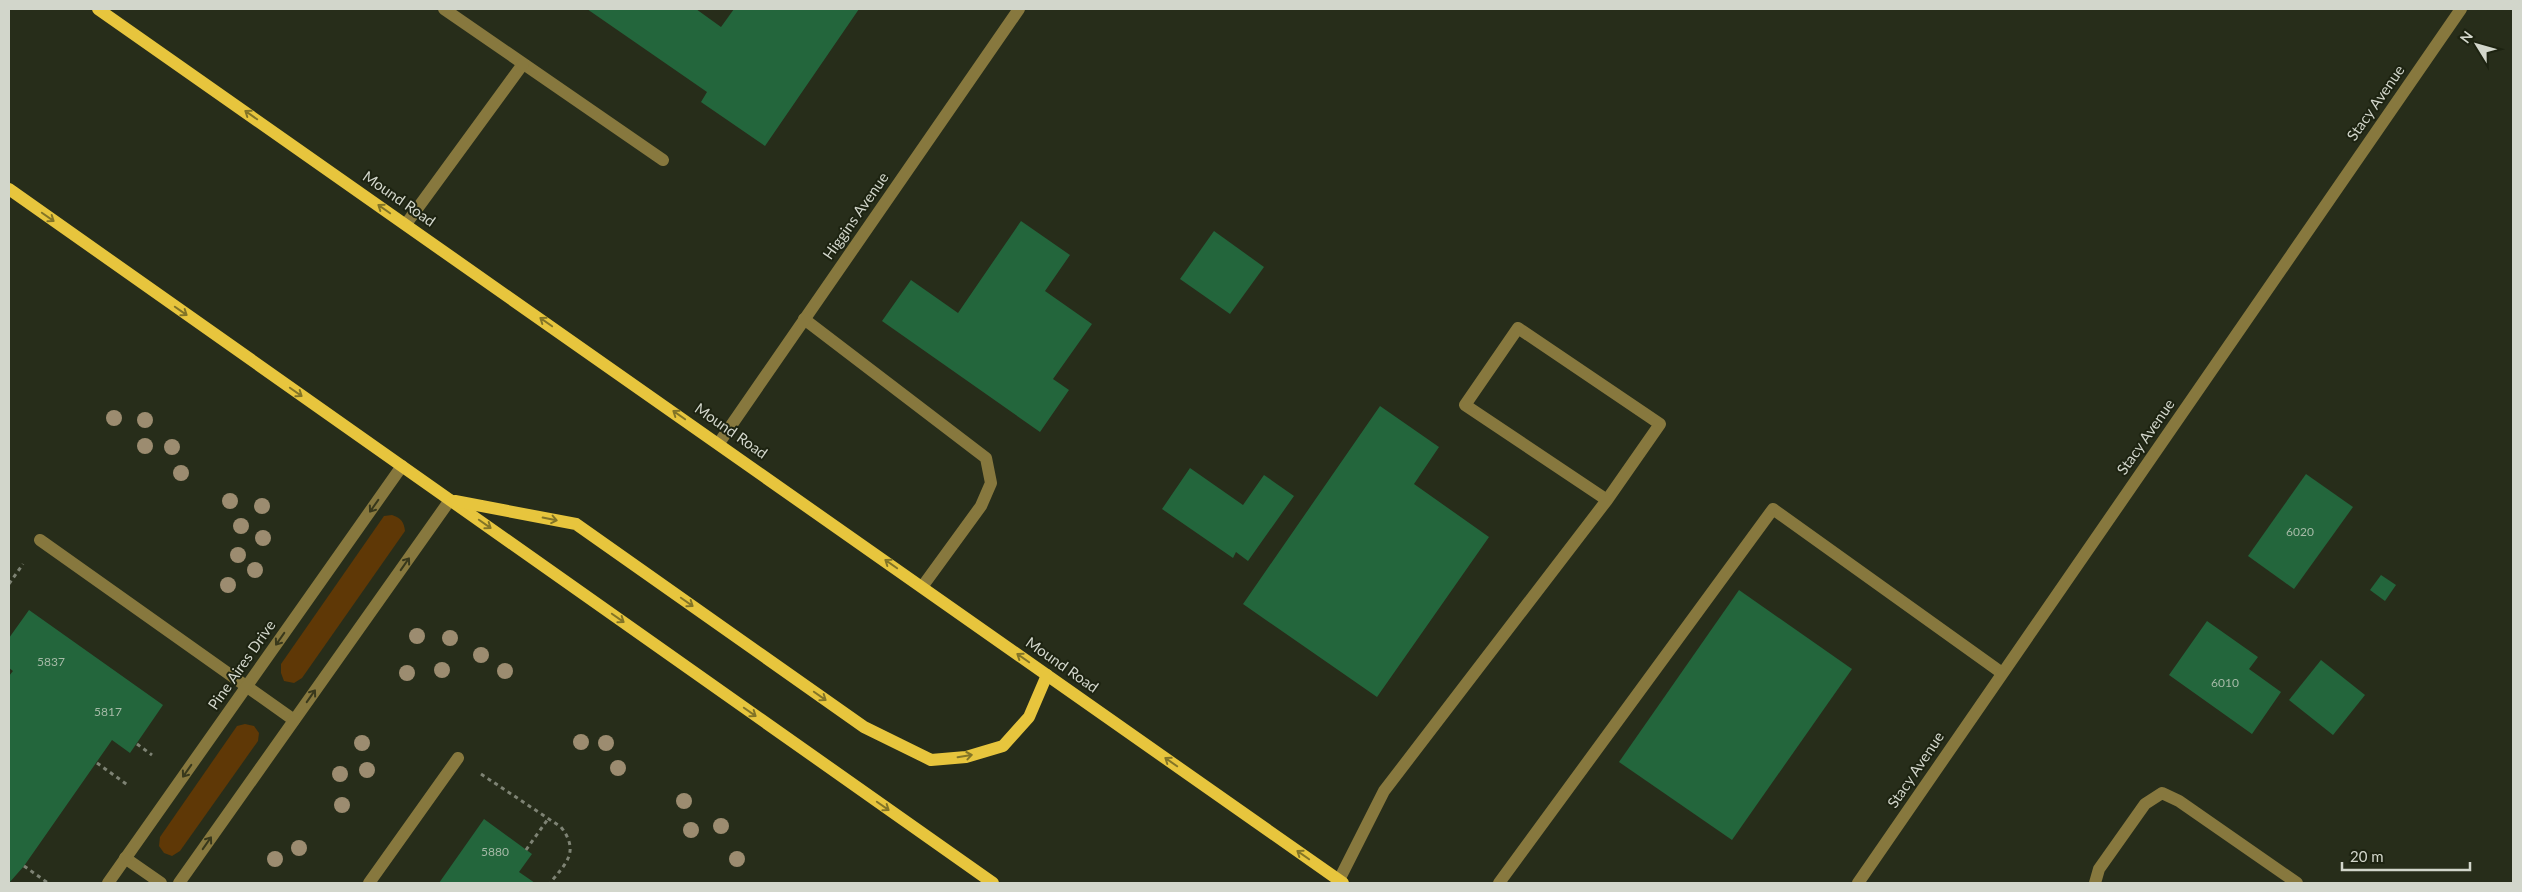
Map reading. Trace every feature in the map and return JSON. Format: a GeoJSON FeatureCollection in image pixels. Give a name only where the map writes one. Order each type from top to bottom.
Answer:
{"type":"FeatureCollection","features":[{"type":"Feature","properties":{"kind":"main road","name":"Mound Road"},"geometry":{"type":"LineString","coordinates":[[98,9],[719,443],[1341,882]]}},
{"type":"Feature","properties":{"kind":"main road"},"geometry":{"type":"LineString","coordinates":[[9,189],[993,883]]}},
{"type":"Feature","properties":{"kind":"main road"},"geometry":{"type":"LineString","coordinates":[[450,500],[576,524],[864,727],[931,760],[966,757],[1003,746],[1029,717],[1047,675]]}},
{"type":"Feature","properties":{"kind":"street"},"geometry":{"type":"LineString","coordinates":[[444,9],[662,160]]}},
{"type":"Feature","properties":{"kind":"street","name":"Higgins Avenue"},"geometry":{"type":"LineString","coordinates":[[719,443],[1019,9]]}},
{"type":"Feature","properties":{"kind":"street","name":"Stacy Avenue"},"geometry":{"type":"LineString","coordinates":[[1858,883],[2461,9]]}},
{"type":"Feature","properties":{"kind":"street"},"geometry":{"type":"LineString","coordinates":[[406,224],[523,64]]}},
{"type":"Feature","properties":{"kind":"street"},"geometry":{"type":"LineString","coordinates":[[804,319],[986,458],[991,483],[981,506],[922,586]]}},
{"type":"Feature","properties":{"kind":"street"},"geometry":{"type":"LineString","coordinates":[[1341,882],[1384,791],[1607,500],[1660,424],[1518,328],[1465,405],[1607,500]]}},
{"type":"Feature","properties":{"kind":"street","name":"Pine Aires Drive"},"geometry":{"type":"LineString","coordinates":[[108,883],[402,466]]}},
{"type":"Feature","properties":{"kind":"street"},"geometry":{"type":"LineString","coordinates":[[179,883],[450,500]]}},
{"type":"Feature","properties":{"kind":"street"},"geometry":{"type":"LineString","coordinates":[[1499,883],[1773,510],[2002,673]]}},
{"type":"Feature","properties":{"kind":"street"},"geometry":{"type":"LineString","coordinates":[[40,540],[294,720]]}},
{"type":"Feature","properties":{"kind":"street"},"geometry":{"type":"LineString","coordinates":[[369,883],[458,758]]}},
{"type":"Feature","properties":{"kind":"street"},"geometry":{"type":"LineString","coordinates":[[2095,883],[2099,869],[2145,804],[2162,794],[2180,801],[2298,883]]}},
{"type":"Feature","properties":{"kind":"street"},"geometry":{"type":"LineString","coordinates":[[125,858],[161,883]]}},
{"type":"Feature","properties":{"kind":"path"},"geometry":{"type":"LineString","coordinates":[[9,584],[25,561]]}},
{"type":"Feature","properties":{"kind":"path"},"geometry":{"type":"LineString","coordinates":[[137,744],[152,755]]}},
{"type":"Feature","properties":{"kind":"path"},"geometry":{"type":"LineString","coordinates":[[97,763],[129,786]]}},
{"type":"Feature","properties":{"kind":"path"},"geometry":{"type":"LineString","coordinates":[[478,772],[561,827],[571,844],[568,860],[550,883]]}},
{"type":"Feature","properties":{"kind":"path"},"geometry":{"type":"LineString","coordinates":[[526,850],[548,819]]}},
{"type":"Feature","properties":{"kind":"path"},"geometry":{"type":"LineString","coordinates":[[24,866],[48,883]]}},
{"type":"Feature","properties":{"kind":"shaded area"},"geometry":{"type":"Polygon","coordinates":[[[392,515],[402,521],[405,531],[302,678],[294,683],[284,681],[281,673],[281,664],[384,516],[392,515]]]}},
{"type":"Feature","properties":{"kind":"shaded area"},"geometry":{"type":"Polygon","coordinates":[[[245,724],[254,726],[259,733],[258,741],[180,851],[172,856],[164,853],[159,846],[160,837],[237,726],[245,724]]]}},
{"type":"Feature","properties":{"kind":"building"},"geometry":{"type":"Polygon","coordinates":[[[587,9],[696,9],[721,27],[734,9],[859,9],[765,146],[701,102],[707,92],[587,9]]]}},
{"type":"Feature","properties":{"kind":"building"},"geometry":{"type":"Polygon","coordinates":[[[1021,221],[1070,255],[1045,291],[1092,324],[1053,379],[1069,390],[1040,432],[882,321],[911,280],[958,313],[1021,221]]]}},
{"type":"Feature","properties":{"kind":"building"},"geometry":{"type":"Polygon","coordinates":[[[1214,231],[1264,267],[1230,314],[1180,279],[1214,231]]]}},
{"type":"Feature","properties":{"kind":"building"},"geometry":{"type":"Polygon","coordinates":[[[1380,406],[1439,447],[1414,484],[1489,537],[1377,697],[1243,604],[1380,406]]]}},
{"type":"Feature","properties":{"kind":"building"},"geometry":{"type":"Polygon","coordinates":[[[1190,468],[1243,505],[1264,475],[1294,496],[1248,561],[1236,552],[1233,558],[1162,509],[1190,468]]]}},
{"type":"Feature","properties":{"kind":"building"},"geometry":{"type":"Polygon","coordinates":[[[2306,474],[2353,507],[2294,589],[2248,556],[2306,474]]]}},
{"type":"Feature","properties":{"kind":"building"},"geometry":{"type":"Polygon","coordinates":[[[2381,575],[2396,585],[2385,601],[2370,590],[2381,575]]]}},
{"type":"Feature","properties":{"kind":"building"},"geometry":{"type":"Polygon","coordinates":[[[1739,590],[1852,669],[1732,840],[1619,762],[1739,590]]]}},
{"type":"Feature","properties":{"kind":"building"},"geometry":{"type":"Polygon","coordinates":[[[29,610],[163,705],[130,753],[112,740],[24,866],[9,883],[9,676],[13,671],[9,668],[9,638],[29,610]]]}},
{"type":"Feature","properties":{"kind":"building"},"geometry":{"type":"Polygon","coordinates":[[[2207,621],[2258,657],[2249,669],[2281,692],[2252,734],[2169,675],[2207,621]]]}},
{"type":"Feature","properties":{"kind":"building"},"geometry":{"type":"Polygon","coordinates":[[[2321,660],[2365,695],[2333,735],[2289,700],[2321,660]]]}},
{"type":"Feature","properties":{"kind":"building"},"geometry":{"type":"Polygon","coordinates":[[[484,819],[532,854],[519,872],[535,883],[439,883],[484,819]]]}}]}
